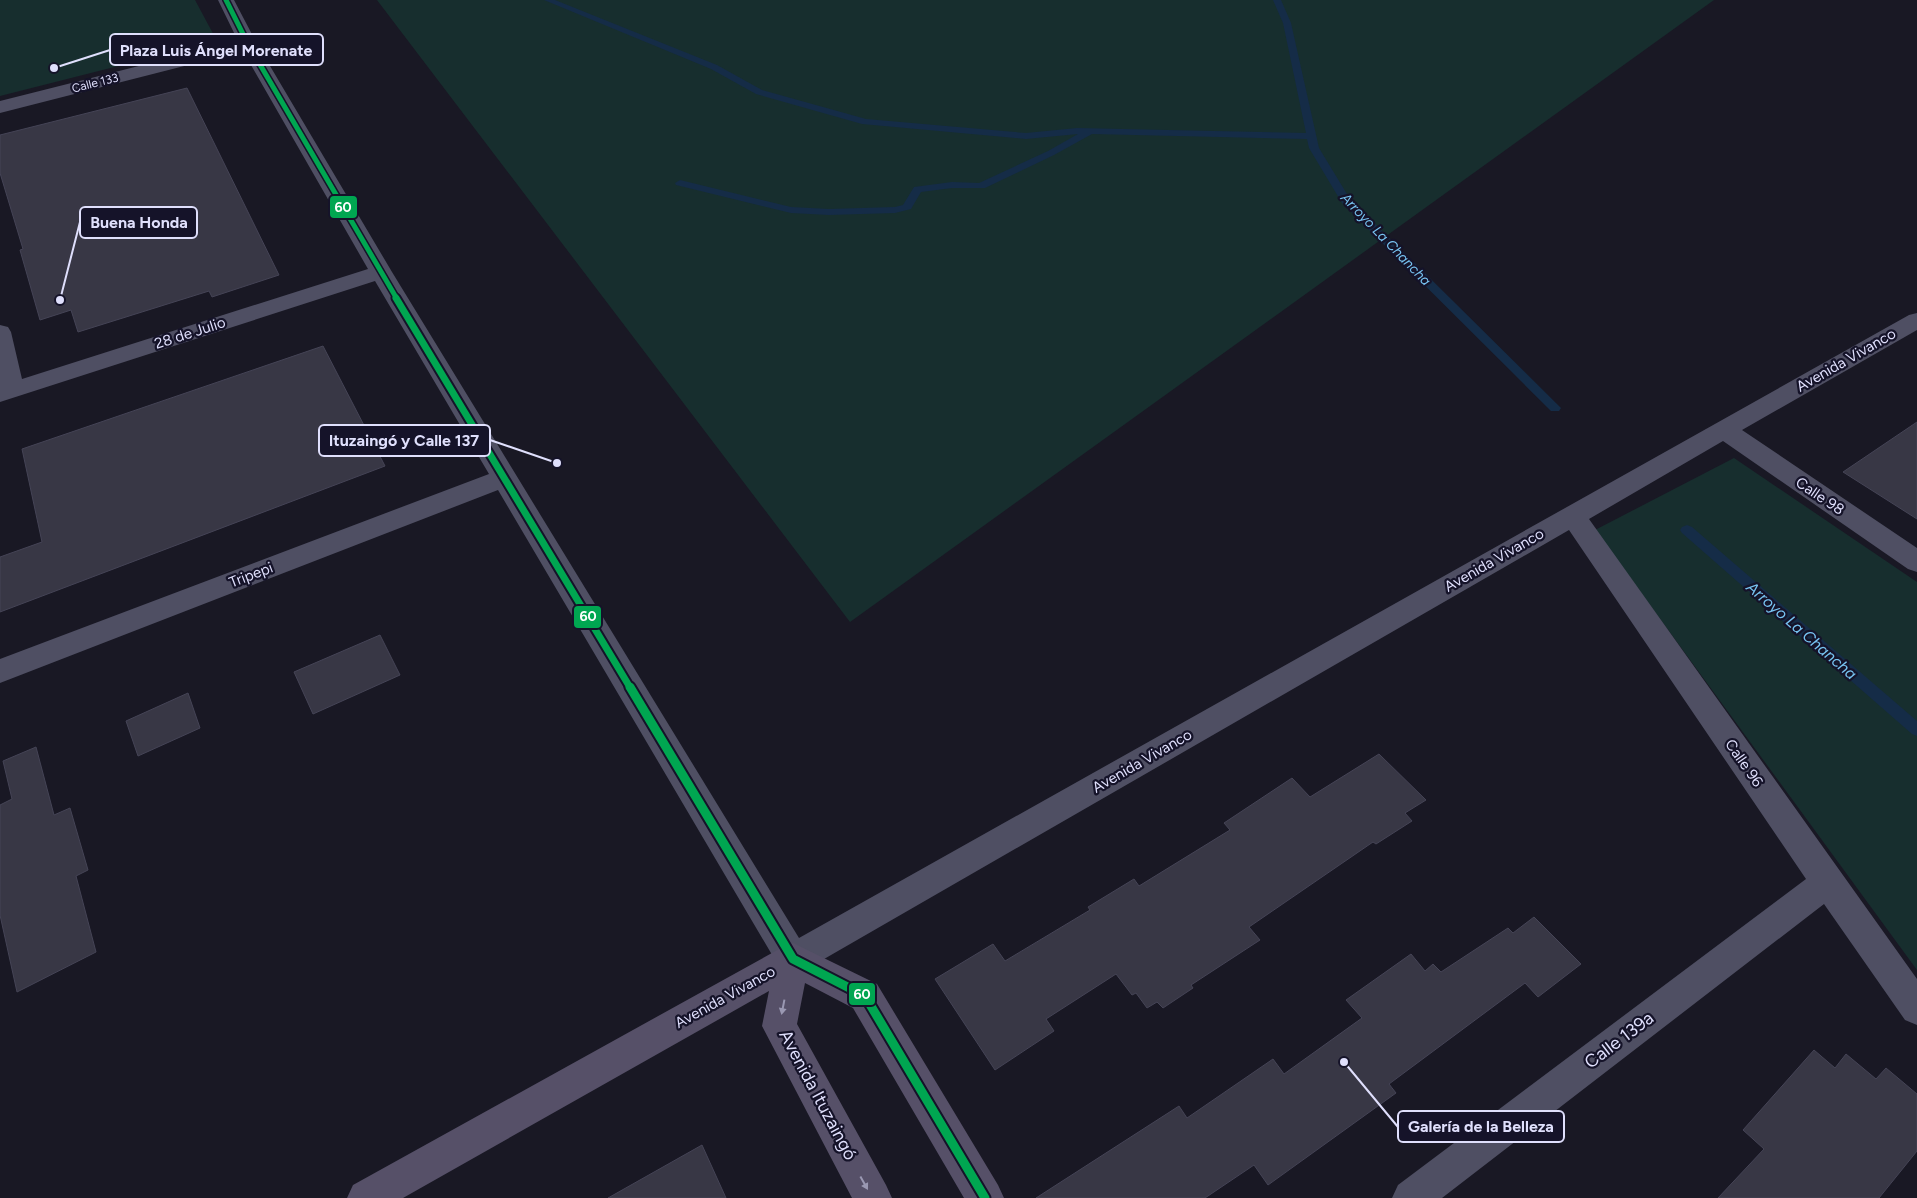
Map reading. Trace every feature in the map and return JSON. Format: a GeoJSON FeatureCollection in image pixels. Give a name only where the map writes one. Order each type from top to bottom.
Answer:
{"type":"FeatureCollection","features":[{"type":"Feature","properties":{"kind":"main road","name":"Avenida Vivanco"},"geometry":{"type":"LineString","coordinates":[[366,1198],[793,959]]}},
{"type":"Feature","properties":{"kind":"main road","name":"Avenida Ituzaingó"},"geometry":{"type":"LineString","coordinates":[[793,959],[779,1026],[873,1198]]}},
{"type":"Feature","properties":{"kind":"main road"},"geometry":{"type":"LineString","coordinates":[[793,959],[865,996],[985,1198]]}},
{"type":"Feature","properties":{"kind":"street"},"geometry":{"type":"LineString","coordinates":[[226,0],[248,44],[502,478],[793,959]]}},
{"type":"Feature","properties":{"kind":"street","name":"Calle 133"},"geometry":{"type":"LineString","coordinates":[[0,107],[248,44]]}},
{"type":"Feature","properties":{"kind":"street","name":"28 de Julio"},"geometry":{"type":"LineString","coordinates":[[6,392],[381,272]]}},
{"type":"Feature","properties":{"kind":"street","name":"Avenida Vivanco"},"geometry":{"type":"LineString","coordinates":[[793,959],[1917,320]]}},
{"type":"Feature","properties":{"kind":"street"},"geometry":{"type":"LineString","coordinates":[[0,332],[6,392]]}},
{"type":"Feature","properties":{"kind":"street","name":"Calle 98"},"geometry":{"type":"LineString","coordinates":[[1724,430],[1917,562]]}},
{"type":"Feature","properties":{"kind":"street","name":"Tripepi"},"geometry":{"type":"LineString","coordinates":[[0,671],[502,478]]}},
{"type":"Feature","properties":{"kind":"street","name":"Calle 96"},"geometry":{"type":"LineString","coordinates":[[1573,516],[1827,882],[1917,1008]]}},
{"type":"Feature","properties":{"kind":"street","name":"Calle 139a"},"geometry":{"type":"LineString","coordinates":[[1411,1198],[1827,882]]}},
{"type":"Feature","properties":{"kind":"green space"},"geometry":{"type":"Polygon","coordinates":[[[0,0],[195,0],[217,41],[0,96],[0,0]]]}},
{"type":"Feature","properties":{"kind":"green space"},"geometry":{"type":"Polygon","coordinates":[[[377,0],[1714,0],[850,622],[377,0]]]}},
{"type":"Feature","properties":{"kind":"green space"},"geometry":{"type":"Polygon","coordinates":[[[1734,458],[1917,582],[1917,970],[1595,530],[1734,458]]]}},
{"type":"Feature","properties":{"kind":"building"},"geometry":{"type":"Polygon","coordinates":[[[187,88],[279,275],[212,297],[209,291],[78,332],[71,310],[40,320],[20,250],[23,249],[0,173],[0,135],[187,88]]]}},
{"type":"Feature","properties":{"kind":"building"},"geometry":{"type":"Polygon","coordinates":[[[323,346],[385,466],[0,612],[0,557],[42,542],[22,449],[323,346]]]}},
{"type":"Feature","properties":{"kind":"building"},"geometry":{"type":"Polygon","coordinates":[[[1917,422],[1917,519],[1843,472],[1917,422]]]}},
{"type":"Feature","properties":{"kind":"building"},"geometry":{"type":"Polygon","coordinates":[[[380,635],[400,675],[313,714],[294,672],[380,635]]]}},
{"type":"Feature","properties":{"kind":"building"},"geometry":{"type":"Polygon","coordinates":[[[188,693],[200,728],[138,756],[126,721],[188,693]]]}},
{"type":"Feature","properties":{"kind":"building"},"geometry":{"type":"Polygon","coordinates":[[[36,747],[54,815],[70,808],[88,870],[76,876],[96,952],[17,992],[0,915],[0,805],[12,799],[3,761],[36,747]]]}},
{"type":"Feature","properties":{"kind":"building"},"geometry":{"type":"Polygon","coordinates":[[[1379,754],[1426,800],[1405,813],[1412,821],[1376,844],[1373,842],[1249,927],[1260,940],[1191,985],[1193,988],[1163,1008],[1157,1002],[1147,1008],[1136,993],[1132,995],[1116,974],[1046,1019],[1054,1031],[995,1070],[935,979],[993,944],[1005,961],[1090,910],[1088,907],[1134,879],[1139,886],[1230,830],[1224,823],[1292,778],[1310,797],[1379,754]]]}},
{"type":"Feature","properties":{"kind":"building"},"geometry":{"type":"Polygon","coordinates":[[[1534,917],[1581,964],[1538,997],[1525,983],[1389,1084],[1396,1093],[1268,1185],[1254,1165],[1205,1198],[1036,1198],[1179,1106],[1187,1118],[1273,1059],[1284,1074],[1362,1018],[1346,1000],[1411,954],[1425,971],[1433,964],[1441,972],[1508,928],[1513,933],[1534,917]]]}},
{"type":"Feature","properties":{"kind":"building"},"geometry":{"type":"Polygon","coordinates":[[[1814,1050],[1835,1068],[1846,1054],[1876,1079],[1886,1068],[1917,1094],[1917,1151],[1879,1198],[1718,1198],[1764,1149],[1743,1130],[1814,1050]]]}},
{"type":"Feature","properties":{"kind":"building"},"geometry":{"type":"Polygon","coordinates":[[[702,1145],[726,1198],[608,1198],[702,1145]]]}},
{"type":"Feature","properties":{"kind":"waterway"},"geometry":{"type":"LineString","coordinates":[[548,0],[714,67],[759,92],[865,122],[1026,136],[1077,131],[1311,136]]}},
{"type":"Feature","properties":{"kind":"waterway","name":"Arroyo La Chancha"},"geometry":{"type":"LineString","coordinates":[[1277,0],[1287,23],[1311,136]]}},
{"type":"Feature","properties":{"kind":"waterway"},"geometry":{"type":"LineString","coordinates":[[680,183],[791,210],[829,212],[895,210],[907,207],[918,189],[952,185],[981,186],[1051,153],[1088,132]]}},
{"type":"Feature","properties":{"kind":"waterway","name":"Arroyo La Chancha"},"geometry":{"type":"LineString","coordinates":[[1311,136],[1314,148],[1346,201],[1555,408]]}},
{"type":"Feature","properties":{"kind":"waterway","name":"Arroyo La Chancha"},"geometry":{"type":"LineString","coordinates":[[1687,530],[1917,730]]}},
{"type":"Feature","properties":{"kind":"transit line","name":"60"},"geometry":{"type":"LineString","coordinates":[[226,0],[248,44],[381,272],[793,959],[865,996],[985,1198]]}},
{"type":"Feature","properties":{"kind":"place","name":"Plaza Luis Ángel Morenate"},"geometry":{"type":"Point","coordinates":[54,68]}},
{"type":"Feature","properties":{"kind":"place","name":"Buena Honda"},"geometry":{"type":"Point","coordinates":[60,300]}},
{"type":"Feature","properties":{"kind":"place","name":"Ituzaingó y Calle 137"},"geometry":{"type":"Point","coordinates":[557,463]}},
{"type":"Feature","properties":{"kind":"place","name":"Galería de la Belleza"},"geometry":{"type":"Point","coordinates":[1344,1062]}}]}
